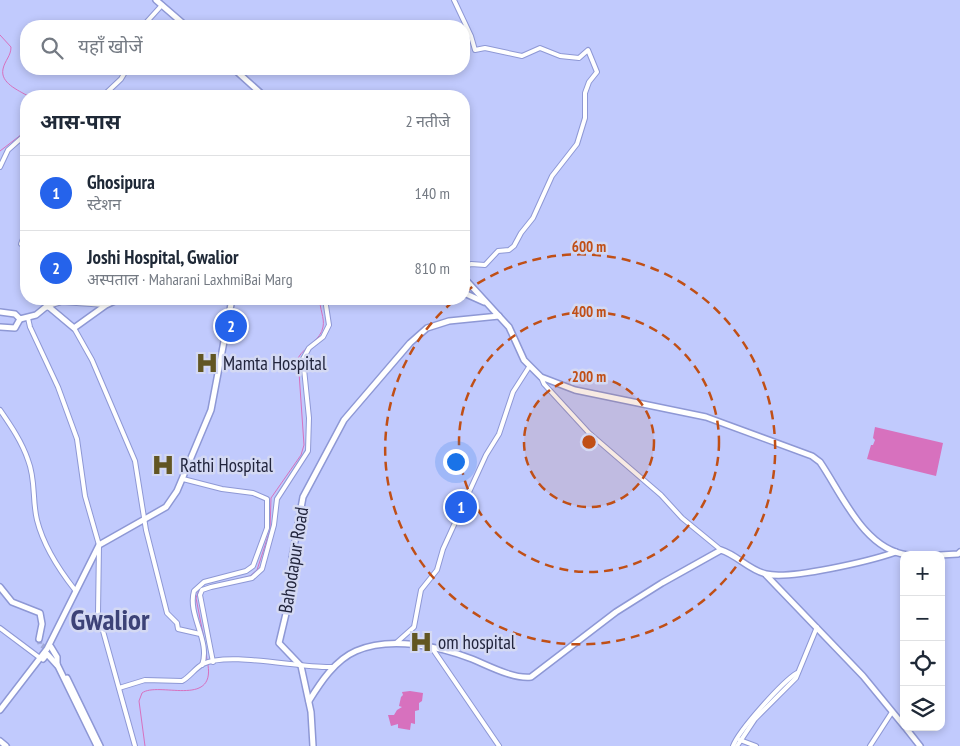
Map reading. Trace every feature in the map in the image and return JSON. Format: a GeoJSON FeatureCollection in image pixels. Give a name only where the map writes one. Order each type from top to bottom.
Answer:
{"type":"FeatureCollection","features":[{"type":"Feature","properties":{"kind":"main road"},"geometry":{"type":"LineString","coordinates":[[156,0],[179,20]]}},
{"type":"Feature","properties":{"kind":"main road"},"geometry":{"type":"LineString","coordinates":[[241,75],[257,90]]}},
{"type":"Feature","properties":{"kind":"main road"},"geometry":{"type":"LineString","coordinates":[[470,285],[510,328],[520,354],[529,367],[541,377],[575,390],[706,416],[812,456],[822,465],[867,533],[877,543],[900,553]]}},
{"type":"Feature","properties":{"kind":"main road"},"geometry":{"type":"LineString","coordinates":[[470,296],[485,303]]}},
{"type":"Feature","properties":{"kind":"main road"},"geometry":{"type":"LineString","coordinates":[[20,319],[36,315],[47,305]]}},
{"type":"Feature","properties":{"kind":"main road"},"geometry":{"type":"LineString","coordinates":[[49,305],[74,328],[106,305]]}},
{"type":"Feature","properties":{"kind":"main road"},"geometry":{"type":"LineString","coordinates":[[0,714],[54,638],[75,590],[99,545],[169,504],[183,479],[211,410],[231,305]]}},
{"type":"Feature","properties":{"kind":"main road"},"geometry":{"type":"LineString","coordinates":[[0,312],[15,314],[20,319]]}},
{"type":"Feature","properties":{"kind":"main road","name":"Bahodapur Road"},"geometry":{"type":"LineString","coordinates":[[301,666],[280,647],[279,641],[289,601],[292,558],[303,497],[335,435],[357,404],[427,328],[449,320],[499,316]]}},
{"type":"Feature","properties":{"kind":"main road"},"geometry":{"type":"LineString","coordinates":[[0,327],[15,328],[20,319]]}},
{"type":"Feature","properties":{"kind":"main road"},"geometry":{"type":"LineString","coordinates":[[309,701],[334,667],[359,650],[394,644],[432,648],[456,654],[511,673],[531,677],[616,612],[657,586],[721,550],[765,574],[863,676],[900,721]]}},
{"type":"Feature","properties":{"kind":"main road"},"geometry":{"type":"LineString","coordinates":[[765,574],[778,575],[829,569],[896,552]]}},
{"type":"Feature","properties":{"kind":"main road"},"geometry":{"type":"LineString","coordinates":[[945,555],[959,554]]}},
{"type":"Feature","properties":{"kind":"main road"},"geometry":{"type":"LineString","coordinates":[[0,588],[12,602],[40,613],[42,620],[39,639]]}},
{"type":"Feature","properties":{"kind":"main road"},"geometry":{"type":"LineString","coordinates":[[0,710],[51,647],[56,637]]}},
{"type":"Feature","properties":{"kind":"main road"},"geometry":{"type":"LineString","coordinates":[[51,647],[58,656],[58,666]]}},
{"type":"Feature","properties":{"kind":"main road"},"geometry":{"type":"LineString","coordinates":[[40,660],[48,654],[64,672],[99,746]]}},
{"type":"Feature","properties":{"kind":"main road"},"geometry":{"type":"LineString","coordinates":[[301,666],[311,712],[314,746]]}},
{"type":"Feature","properties":{"kind":"main road"},"geometry":{"type":"LineString","coordinates":[[908,731],[920,746]]}},
{"type":"Feature","properties":{"kind":"main road"},"geometry":{"type":"LineString","coordinates":[[0,741],[6,746]]}},
{"type":"Feature","properties":{"kind":"street"},"geometry":{"type":"LineString","coordinates":[[454,0],[463,20]]}},
{"type":"Feature","properties":{"kind":"street"},"geometry":{"type":"LineString","coordinates":[[148,20],[162,5]]}},
{"type":"Feature","properties":{"kind":"street"},"geometry":{"type":"LineString","coordinates":[[470,34],[475,50],[485,48],[522,56],[540,48],[560,56],[579,58],[588,50],[597,72],[589,82],[585,93],[585,118],[578,144],[552,176],[533,218],[520,233],[510,250],[498,251],[484,265],[470,264]]}},
{"type":"Feature","properties":{"kind":"street"},"geometry":{"type":"LineString","coordinates":[[109,90],[123,75]]}},
{"type":"Feature","properties":{"kind":"street"},"geometry":{"type":"LineString","coordinates":[[0,167],[8,150],[20,139]]}},
{"type":"Feature","properties":{"kind":"street"},"geometry":{"type":"LineString","coordinates":[[0,155],[2,161]]}},
{"type":"Feature","properties":{"kind":"street"},"geometry":{"type":"LineString","coordinates":[[203,664],[204,657],[200,634],[192,602],[195,588],[204,582],[251,568],[258,556],[265,533],[271,502],[308,451],[309,418],[303,358],[309,348],[324,336],[329,325],[327,305]]}},
{"type":"Feature","properties":{"kind":"street"},"geometry":{"type":"LineString","coordinates":[[28,318],[30,327],[58,387],[77,439],[85,496],[99,545],[98,613],[135,746]]}},
{"type":"Feature","properties":{"kind":"street"},"geometry":{"type":"LineString","coordinates":[[74,328],[92,360],[137,465],[144,520],[167,613],[177,623],[179,630],[200,634]]}},
{"type":"Feature","properties":{"kind":"street"},"geometry":{"type":"LineString","coordinates":[[394,644],[404,638],[414,627],[421,590],[437,570],[444,549],[487,453],[499,434],[513,392],[529,367]]}},
{"type":"Feature","properties":{"kind":"street"},"geometry":{"type":"LineString","coordinates":[[541,377],[544,384],[589,433],[661,495],[682,518],[721,550]]}},
{"type":"Feature","properties":{"kind":"street"},"geometry":{"type":"LineString","coordinates":[[0,410],[22,446],[30,465],[40,529],[68,581],[75,590]]}},
{"type":"Feature","properties":{"kind":"street"},"geometry":{"type":"LineString","coordinates":[[0,421],[5,417]]}},
{"type":"Feature","properties":{"kind":"street"},"geometry":{"type":"LineString","coordinates":[[183,479],[222,489],[253,493],[266,497],[271,502],[272,536],[260,572],[248,580],[210,586],[200,592],[199,598],[212,662]]}},
{"type":"Feature","properties":{"kind":"street"},"geometry":{"type":"LineString","coordinates":[[738,746],[740,740],[755,719],[792,682],[817,627]]}},
{"type":"Feature","properties":{"kind":"street"},"geometry":{"type":"LineString","coordinates":[[0,628],[40,660]]}},
{"type":"Feature","properties":{"kind":"street"},"geometry":{"type":"LineString","coordinates":[[432,648],[499,746]]}},
{"type":"Feature","properties":{"kind":"street"},"geometry":{"type":"LineString","coordinates":[[119,688],[145,680],[182,681],[203,664],[212,662],[251,660],[301,666],[334,667]]}},
{"type":"Feature","properties":{"kind":"street"},"geometry":{"type":"LineString","coordinates":[[733,746],[737,735],[753,716],[797,673]]}},
{"type":"Feature","properties":{"kind":"street"},"geometry":{"type":"LineString","coordinates":[[870,746],[892,712]]}},
{"type":"Feature","properties":{"kind":"street"},"geometry":{"type":"LineString","coordinates":[[740,740],[756,746]]}},
{"type":"Feature","properties":{"kind":"shaded area"},"geometry":{"type":"Polygon","coordinates":[[[875,427],[943,443],[936,476],[867,459],[871,445],[873,445],[875,440],[873,438],[875,427]]]}},
{"type":"Feature","properties":{"kind":"shaded area"},"geometry":{"type":"Polygon","coordinates":[[[402,692],[423,693],[422,701],[419,703],[419,710],[415,711],[415,724],[411,723],[410,730],[398,728],[398,724],[391,726],[388,715],[394,715],[402,707],[399,706],[403,695],[402,692]]]}},
{"type":"Feature","properties":{"kind":"waterway"},"geometry":{"type":"LineString","coordinates":[[0,35],[11,47],[3,69],[4,78],[11,86],[20,91]]}},
{"type":"Feature","properties":{"kind":"waterway"},"geometry":{"type":"LineString","coordinates":[[0,151],[20,136]]}},
{"type":"Feature","properties":{"kind":"waterway"},"geometry":{"type":"LineString","coordinates":[[218,584],[250,576],[257,570],[270,530],[271,498],[301,455],[304,445],[298,358],[322,332],[323,320],[320,305]]}},
{"type":"Feature","properties":{"kind":"waterway"},"geometry":{"type":"LineString","coordinates":[[204,639],[196,598],[199,590],[211,585]]}},
{"type":"Feature","properties":{"kind":"waterway"},"geometry":{"type":"LineString","coordinates":[[206,650],[207,661]]}},
{"type":"Feature","properties":{"kind":"waterway"},"geometry":{"type":"LineString","coordinates":[[145,746],[139,701],[142,693],[150,690],[194,690],[203,686],[208,678],[208,665]]}},
{"type":"Feature","properties":{"kind":"waterway"},"geometry":{"type":"LineString","coordinates":[[850,666],[874,693]]}},
{"type":"Feature","properties":{"kind":"waterway"},"geometry":{"type":"LineString","coordinates":[[894,717],[916,746]]}},
{"type":"Feature","properties":{"kind":"tunnel"},"geometry":{"type":"LineString","coordinates":[[39,639],[40,644],[50,651],[56,662]]}},
{"type":"Feature","properties":{"kind":"place","name":"Joshi Hospital, Gwalior"},"geometry":{"type":"Point","coordinates":[231,326]}},
{"type":"Feature","properties":{"kind":"place","name":"Mamta Hospital"},"geometry":{"type":"Point","coordinates":[207,363]}},
{"type":"Feature","properties":{"kind":"place","name":"Rathi Hospital"},"geometry":{"type":"Point","coordinates":[163,465]}},
{"type":"Feature","properties":{"kind":"place","name":"Ghosipura"},"geometry":{"type":"Point","coordinates":[461,507]}},
{"type":"Feature","properties":{"kind":"place","name":"om hospital"},"geometry":{"type":"Point","coordinates":[421,642]}},
{"type":"Feature","properties":{"kind":"district","name":"Gwalior"},"geometry":{"type":"Point","coordinates":[110,620]}}]}
